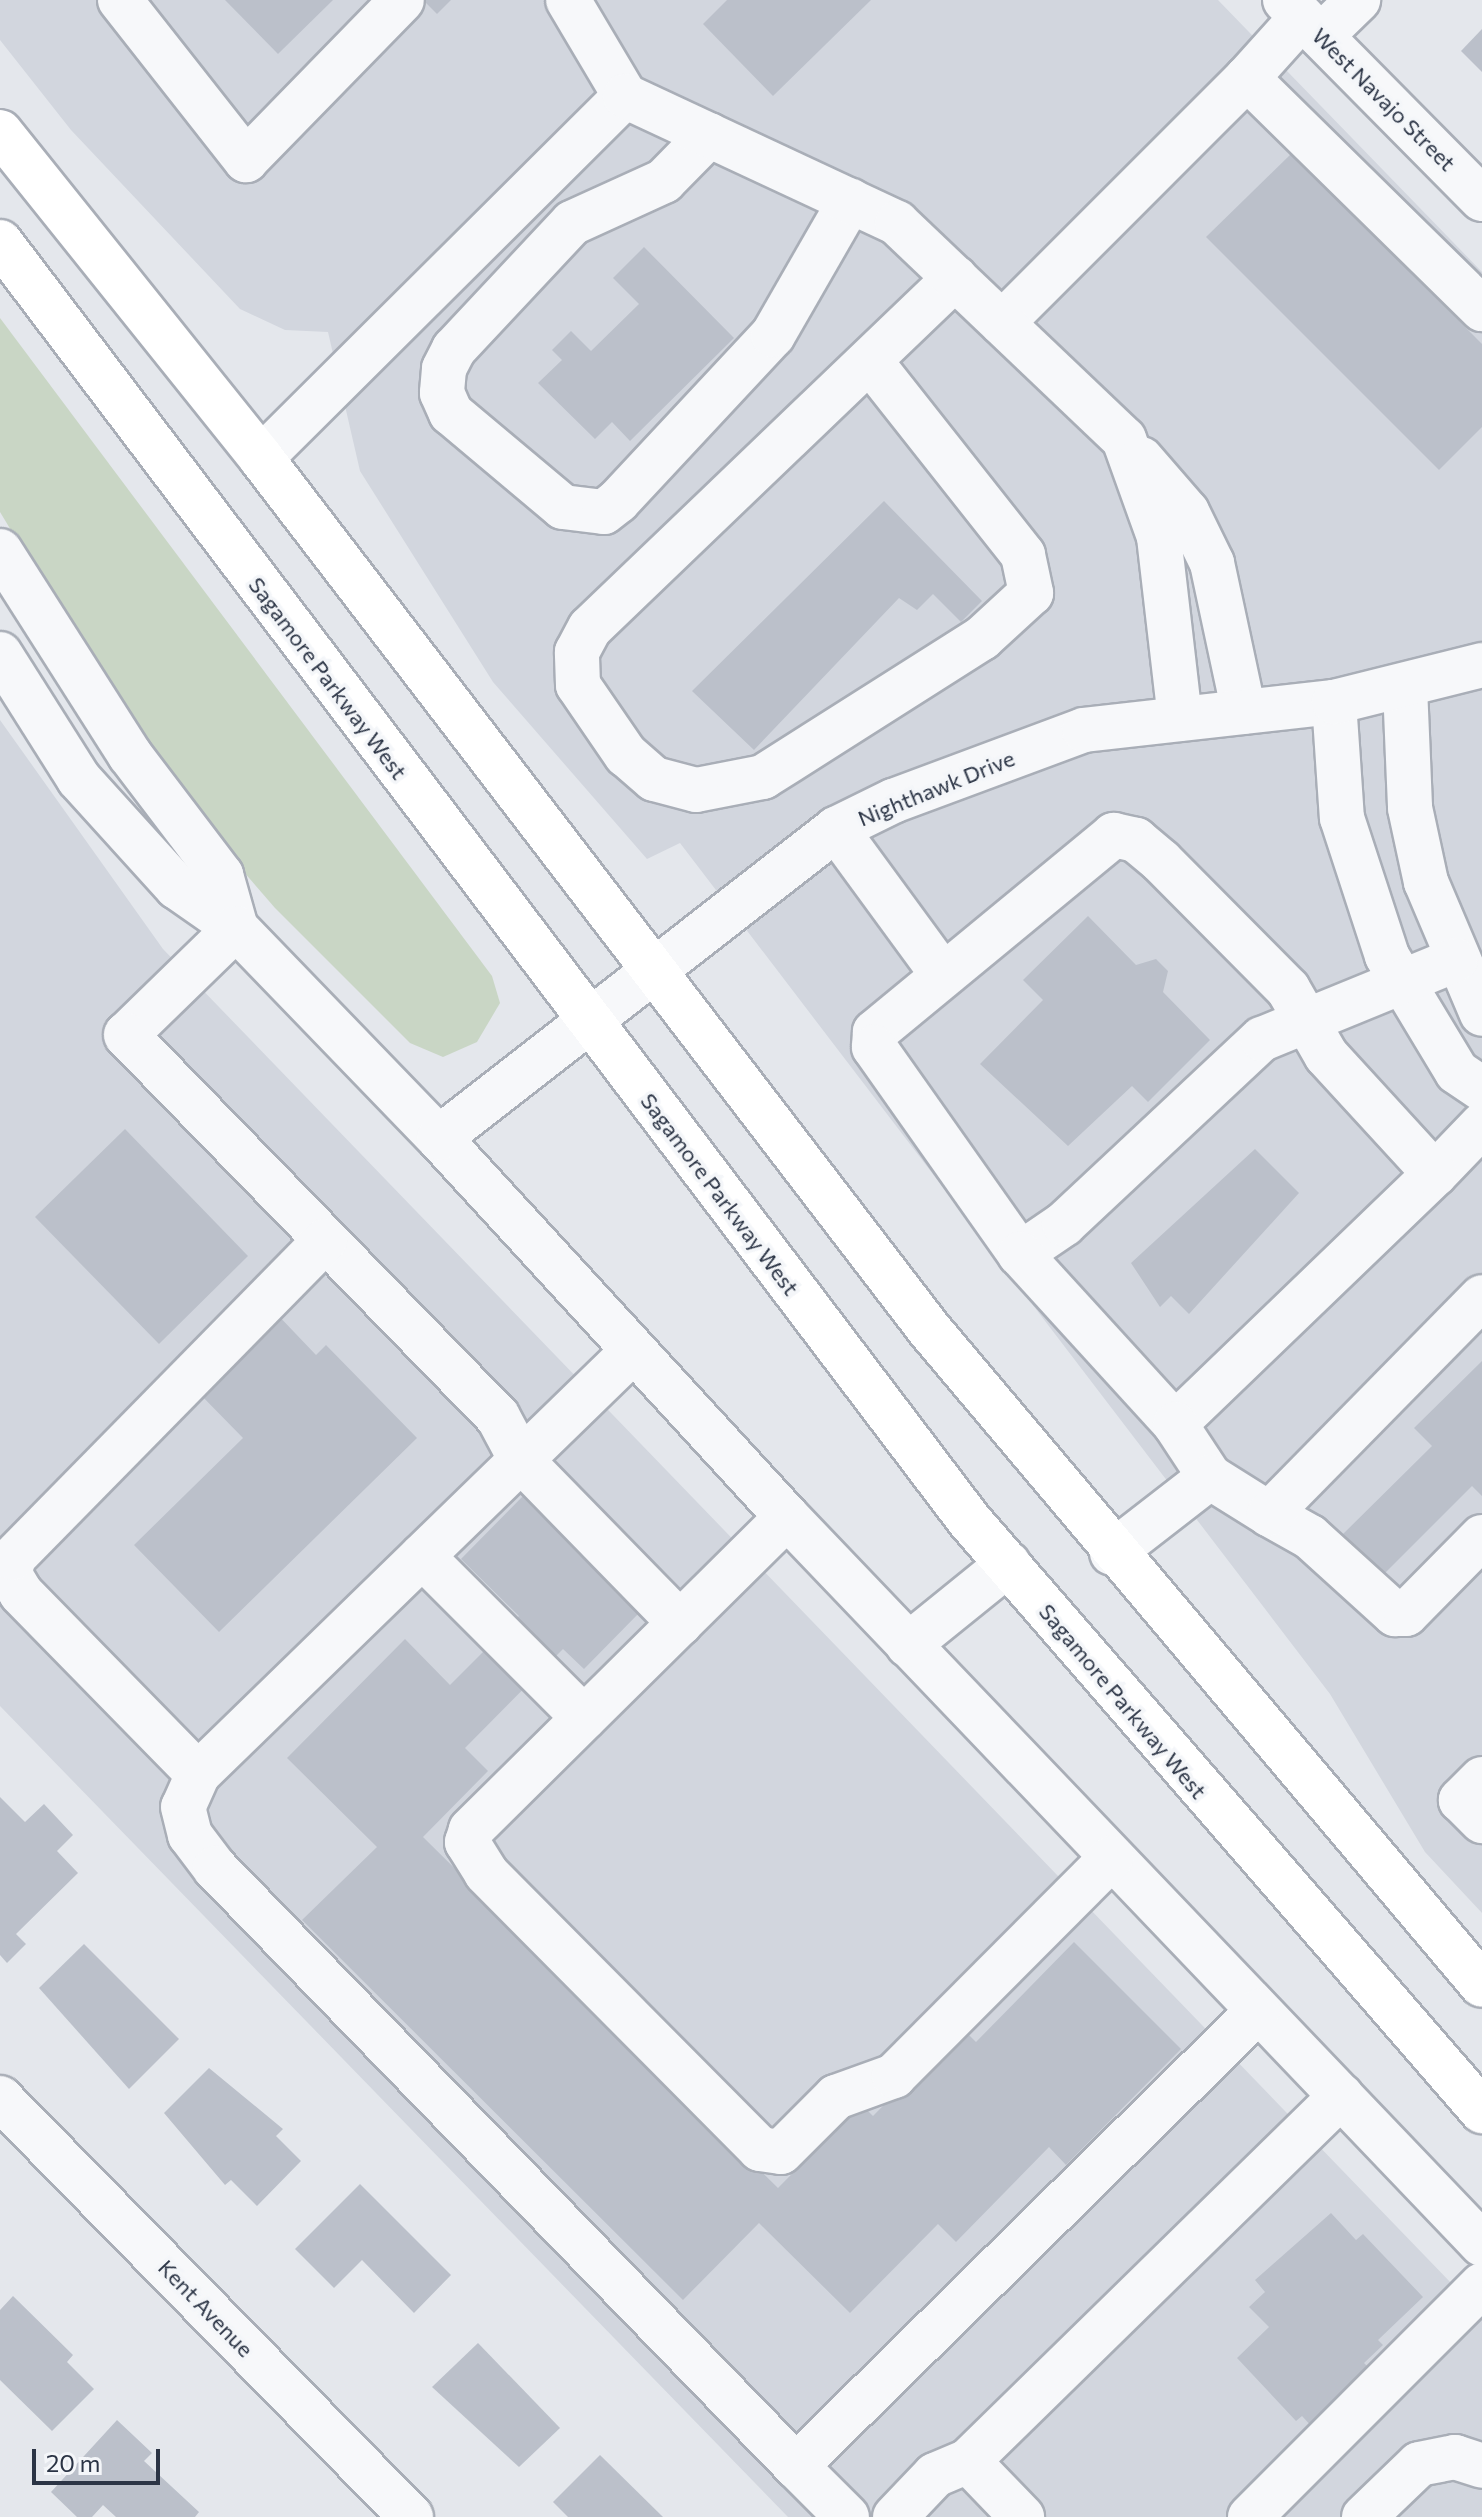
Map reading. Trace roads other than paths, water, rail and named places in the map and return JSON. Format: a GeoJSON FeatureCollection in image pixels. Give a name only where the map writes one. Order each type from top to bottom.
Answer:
{"type":"FeatureCollection","features":[{"type":"Feature","properties":{"kind":"highway"},"geometry":{"type":"LineString","coordinates":[[0,132],[261,458],[928,1328],[1112,1553],[1482,1985]]}},
{"type":"Feature","properties":{"kind":"highway","name":"Sagamore Parkway West"},"geometry":{"type":"LineString","coordinates":[[0,242],[589,1023],[1008,1564],[1168,1757],[1482,2111]]}},
{"type":"Feature","properties":{"kind":"street"},"geometry":{"type":"LineString","coordinates":[[120,0],[246,160],[402,0]]}},
{"type":"Feature","properties":{"kind":"street"},"geometry":{"type":"LineString","coordinates":[[1002,323],[1303,18],[1358,0]]}},
{"type":"Feature","properties":{"kind":"street"},"geometry":{"type":"LineString","coordinates":[[575,4],[625,96],[897,223],[1124,439],[1187,512],[1212,563],[1244,712]]}},
{"type":"Feature","properties":{"kind":"street","name":"West Navajo Street"},"geometry":{"type":"LineString","coordinates":[[1303,18],[1482,199]]}},
{"type":"Feature","properties":{"kind":"street"},"geometry":{"type":"LineString","coordinates":[[1247,78],[1482,309]]}},
{"type":"Feature","properties":{"kind":"street"},"geometry":{"type":"LineString","coordinates":[[261,458],[625,96]]}},
{"type":"Feature","properties":{"kind":"street"},"geometry":{"type":"LineString","coordinates":[[709,135],[664,181],[572,223],[454,349],[442,393],[451,413],[563,507],[604,512],[789,311],[850,201]]}},
{"type":"Feature","properties":{"kind":"street"},"geometry":{"type":"LineString","coordinates":[[870,361],[1023,555],[1031,593],[982,638],[763,777],[696,790],[654,779],[591,712],[578,685],[577,652],[590,628],[673,544],[955,278]]}},
{"type":"Feature","properties":{"kind":"street"},"geometry":{"type":"LineString","coordinates":[[1124,439],[1159,537],[1180,719]]}},
{"type":"Feature","properties":{"kind":"street"},"geometry":{"type":"LineString","coordinates":[[0,551],[57,643],[221,875],[236,928]]}},
{"type":"Feature","properties":{"kind":"street"},"geometry":{"type":"LineString","coordinates":[[57,643],[4,669],[79,779],[177,887],[236,928],[439,1138],[632,1352],[787,1517],[1482,2244]]}},
{"type":"Feature","properties":{"kind":"street","name":"Nighthawk Drive"},"geometry":{"type":"LineString","coordinates":[[439,1138],[836,829],[1084,730],[1334,702],[1405,687],[1482,665]]}},
{"type":"Feature","properties":{"kind":"street"},"geometry":{"type":"LineString","coordinates":[[1405,687],[1410,808],[1426,882],[1456,960],[1482,1014]]}},
{"type":"Feature","properties":{"kind":"street"},"geometry":{"type":"LineString","coordinates":[[1334,702],[1342,818],[1398,983],[1457,1072],[1482,1089]]}},
{"type":"Feature","properties":{"kind":"street"},"geometry":{"type":"LineString","coordinates":[[836,829],[943,975]]}},
{"type":"Feature","properties":{"kind":"street"},"geometry":{"type":"LineString","coordinates":[[1435,1174],[1301,1020],[1288,989],[1161,861],[1136,840],[1114,835],[875,1032],[874,1047],[1020,1254],[1175,1424],[1210,1477],[1310,1537],[1395,1614],[1406,1614],[1482,1537]]}},
{"type":"Feature","properties":{"kind":"street"},"geometry":{"type":"LineString","coordinates":[[236,928],[126,1035],[498,1417],[521,1460],[680,1623]]}},
{"type":"Feature","properties":{"kind":"street"},"geometry":{"type":"LineString","coordinates":[[1020,1254],[1064,1224],[1262,1039],[1301,1020],[1456,960]]}},
{"type":"Feature","properties":{"kind":"street"},"geometry":{"type":"LineString","coordinates":[[1175,1424],[1482,1125]]}},
{"type":"Feature","properties":{"kind":"street"},"geometry":{"type":"LineString","coordinates":[[198,1774],[21,1593],[10,1575],[13,1558],[325,1240]]}},
{"type":"Feature","properties":{"kind":"street"},"geometry":{"type":"LineString","coordinates":[[1269,1514],[1482,1297]]}},
{"type":"Feature","properties":{"kind":"street"},"geometry":{"type":"LineString","coordinates":[[632,1352],[198,1774],[183,1807],[190,1835],[215,1868],[847,2517]]}},
{"type":"Feature","properties":{"kind":"street"},"geometry":{"type":"LineString","coordinates":[[1112,1553],[1210,1477]]}},
{"type":"Feature","properties":{"kind":"street"},"geometry":{"type":"LineString","coordinates":[[787,1517],[471,1830],[473,1859],[760,2149],[781,2152],[836,2097],[894,2076],[1111,1858]]}},
{"type":"Feature","properties":{"kind":"street"},"geometry":{"type":"LineString","coordinates":[[422,1556],[584,1718]]}},
{"type":"Feature","properties":{"kind":"street"},"geometry":{"type":"LineString","coordinates":[[908,1645],[1008,1564]]}},
{"type":"Feature","properties":{"kind":"street"},"geometry":{"type":"LineString","coordinates":[[796,2466],[1258,2011]]}},
{"type":"Feature","properties":{"kind":"street"},"geometry":{"type":"LineString","coordinates":[[895,2517],[935,2475],[968,2461],[1341,2096]]}},
{"type":"Feature","properties":{"kind":"street","name":"Kent Avenue"},"geometry":{"type":"LineString","coordinates":[[0,2098],[411,2517]]}},
{"type":"Feature","properties":{"kind":"street"},"geometry":{"type":"LineString","coordinates":[[1250,2517],[1482,2285]]}},
{"type":"Feature","properties":{"kind":"street"},"geometry":{"type":"LineString","coordinates":[[1364,2517],[1419,2464],[1455,2457],[1482,2466]]}},
{"type":"Feature","properties":{"kind":"street"},"geometry":{"type":"LineString","coordinates":[[968,2461],[1022,2517]]}}]}
